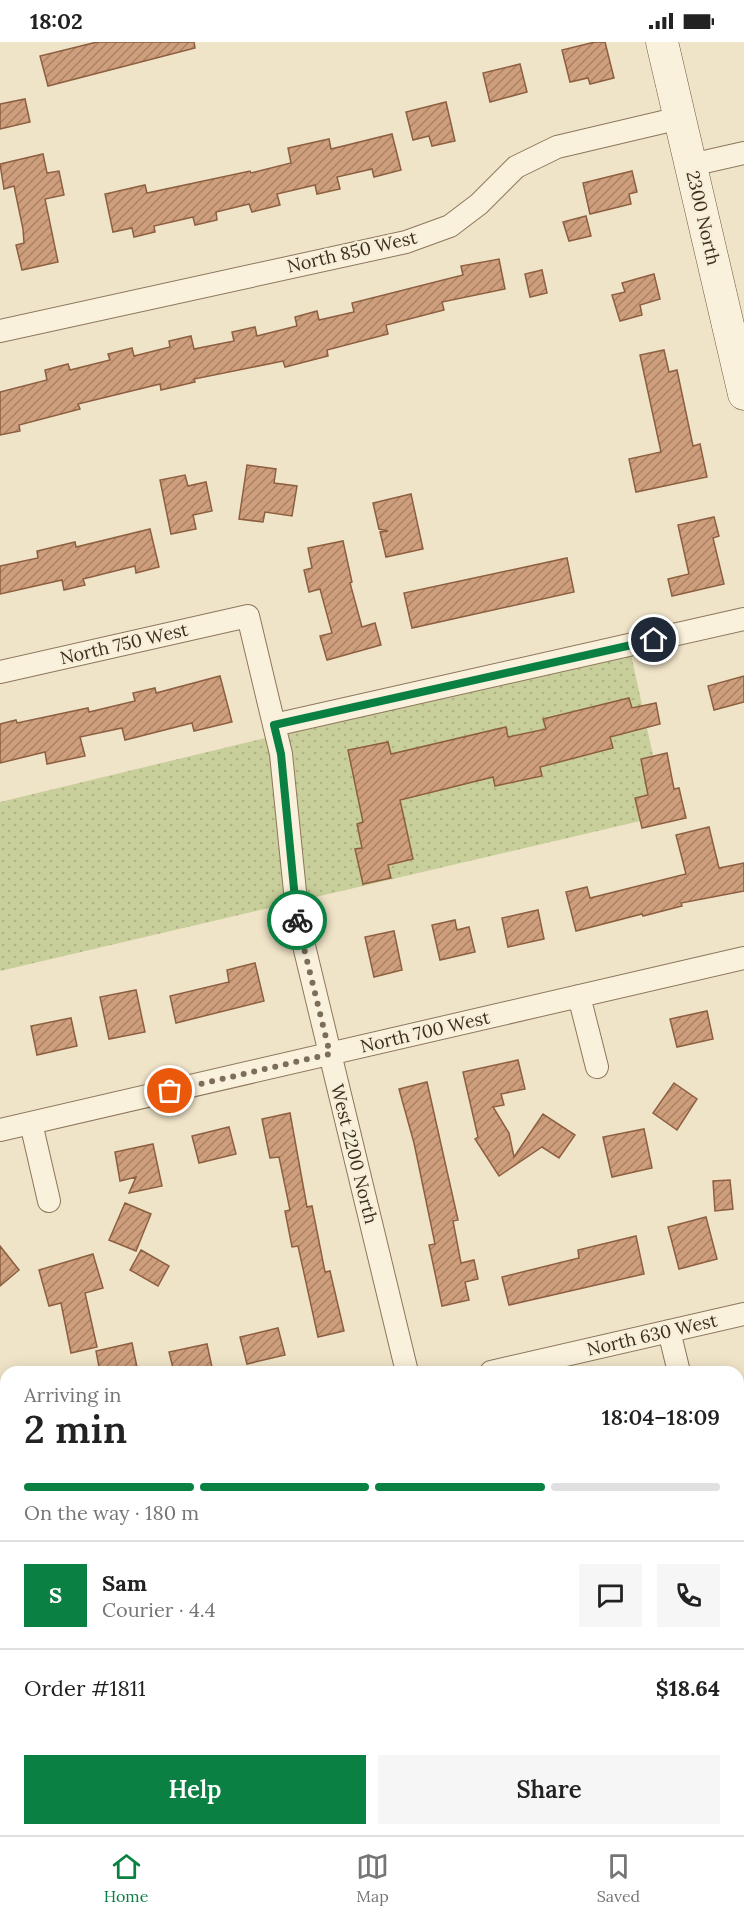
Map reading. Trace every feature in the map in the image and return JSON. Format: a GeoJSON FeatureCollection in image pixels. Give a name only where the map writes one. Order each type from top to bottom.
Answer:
{"type":"FeatureCollection","features":[{"type":"Feature","properties":{"kind":"street","name":"2300 North"},"geometry":{"type":"LineString","coordinates":[[662,42],[744,394]]}},
{"type":"Feature","properties":{"kind":"street","name":"North 850 West"},"geometry":{"type":"LineString","coordinates":[[0,331],[406,242],[450,226],[479,204],[516,167],[557,147],[680,118]]}},
{"type":"Feature","properties":{"kind":"street"},"geometry":{"type":"LineString","coordinates":[[691,165],[744,153]]}},
{"type":"Feature","properties":{"kind":"street","name":"North 750 West"},"geometry":{"type":"LineString","coordinates":[[0,672],[248,616]]}},
{"type":"Feature","properties":{"kind":"street","name":"West 2200 North"},"geometry":{"type":"LineString","coordinates":[[248,616],[281,754],[298,921],[406,1366]]}},
{"type":"Feature","properties":{"kind":"street"},"geometry":{"type":"LineString","coordinates":[[274,725],[744,619]]}},
{"type":"Feature","properties":{"kind":"street","name":"North 700 West"},"geometry":{"type":"LineString","coordinates":[[0,1130],[744,958]]}},
{"type":"Feature","properties":{"kind":"street"},"geometry":{"type":"LineString","coordinates":[[579,996],[597,1067]]}},
{"type":"Feature","properties":{"kind":"street"},"geometry":{"type":"LineString","coordinates":[[31,1123],[49,1201]]}},
{"type":"Feature","properties":{"kind":"street","name":"North 630 West"},"geometry":{"type":"LineString","coordinates":[[517,1366],[744,1314]]}},
{"type":"Feature","properties":{"kind":"street"},"geometry":{"type":"LineString","coordinates":[[669,1331],[678,1366]]}},
{"type":"Feature","properties":{"kind":"green space"},"geometry":{"type":"Polygon","coordinates":[[[630,650],[666,815],[0,971],[0,802],[630,650]]]}},
{"type":"Feature","properties":{"kind":"building"},"geometry":{"type":"Polygon","coordinates":[[[97,42],[194,42],[195,48],[48,86],[40,56],[97,42]]]}},
{"type":"Feature","properties":{"kind":"building"},"geometry":{"type":"Polygon","coordinates":[[[595,42],[605,42],[614,78],[590,84],[588,78],[570,82],[562,50],[595,42]]]}},
{"type":"Feature","properties":{"kind":"building"},"geometry":{"type":"Polygon","coordinates":[[[520,64],[527,92],[490,102],[483,73],[520,64]]]}},
{"type":"Feature","properties":{"kind":"building"},"geometry":{"type":"Polygon","coordinates":[[[25,99],[30,122],[0,129],[0,104],[25,99]]]}},
{"type":"Feature","properties":{"kind":"building"},"geometry":{"type":"Polygon","coordinates":[[[446,102],[455,141],[432,146],[429,136],[413,140],[406,112],[446,102]]]}},
{"type":"Feature","properties":{"kind":"building"},"geometry":{"type":"Polygon","coordinates":[[[392,134],[401,170],[374,177],[372,169],[337,177],[340,189],[317,194],[315,185],[277,194],[280,205],[252,212],[249,204],[216,212],[217,220],[195,225],[193,217],[154,226],[155,232],[134,237],[132,228],[113,232],[105,194],[145,185],[147,193],[250,171],[251,173],[291,163],[288,148],[329,139],[331,149],[392,134]]]}},
{"type":"Feature","properties":{"kind":"building"},"geometry":{"type":"Polygon","coordinates":[[[43,154],[47,173],[59,171],[64,195],[45,199],[58,262],[22,270],[16,245],[24,243],[23,229],[14,186],[4,189],[0,164],[43,154]]]}},
{"type":"Feature","properties":{"kind":"building"},"geometry":{"type":"Polygon","coordinates":[[[632,171],[637,192],[629,194],[631,204],[590,214],[583,183],[632,171]]]}},
{"type":"Feature","properties":{"kind":"building"},"geometry":{"type":"Polygon","coordinates":[[[586,216],[591,236],[569,241],[563,222],[586,216]]]}},
{"type":"Feature","properties":{"kind":"building"},"geometry":{"type":"Polygon","coordinates":[[[499,259],[505,289],[442,302],[444,310],[386,325],[388,334],[327,350],[328,356],[285,367],[283,361],[194,379],[195,382],[161,390],[160,384],[78,404],[80,409],[19,425],[20,431],[0,435],[0,392],[47,380],[45,370],[68,364],[70,370],[110,360],[108,354],[132,348],[134,356],[170,347],[169,341],[191,336],[194,349],[234,341],[232,332],[255,327],[257,336],[297,326],[295,317],[317,311],[319,320],[354,312],[352,303],[463,275],[461,266],[499,259]]]}},
{"type":"Feature","properties":{"kind":"building"},"geometry":{"type":"Polygon","coordinates":[[[542,270],[547,293],[530,297],[525,274],[542,270]]]}},
{"type":"Feature","properties":{"kind":"building"},"geometry":{"type":"Polygon","coordinates":[[[654,274],[660,299],[640,305],[642,315],[620,321],[612,295],[625,292],[622,283],[654,274]]]}},
{"type":"Feature","properties":{"kind":"building"},"geometry":{"type":"Polygon","coordinates":[[[664,350],[669,372],[677,370],[693,446],[700,444],[707,477],[636,492],[629,459],[661,452],[640,355],[664,350]]]}},
{"type":"Feature","properties":{"kind":"building"},"geometry":{"type":"Polygon","coordinates":[[[247,465],[276,469],[274,483],[297,486],[292,516],[265,512],[263,522],[239,519],[247,465]]]}},
{"type":"Feature","properties":{"kind":"building"},"geometry":{"type":"Polygon","coordinates":[[[185,475],[188,486],[206,482],[212,511],[193,515],[196,529],[171,534],[160,480],[185,475]]]}},
{"type":"Feature","properties":{"kind":"building"},"geometry":{"type":"Polygon","coordinates":[[[411,494],[423,549],[386,557],[380,532],[388,531],[379,529],[373,503],[411,494]]]}},
{"type":"Feature","properties":{"kind":"building"},"geometry":{"type":"Polygon","coordinates":[[[714,517],[719,536],[713,538],[724,584],[672,596],[668,579],[689,574],[678,525],[714,517]]]}},
{"type":"Feature","properties":{"kind":"building"},"geometry":{"type":"Polygon","coordinates":[[[150,529],[159,567],[136,573],[135,566],[83,579],[85,585],[64,590],[62,580],[0,594],[0,566],[38,558],[37,551],[75,542],[76,547],[150,529]]]}},
{"type":"Feature","properties":{"kind":"building"},"geometry":{"type":"Polygon","coordinates":[[[343,541],[352,582],[350,583],[362,627],[375,623],[381,645],[327,660],[320,636],[332,633],[320,589],[309,592],[304,570],[312,568],[308,548],[343,541]]]}},
{"type":"Feature","properties":{"kind":"building"},"geometry":{"type":"Polygon","coordinates":[[[567,558],[574,592],[412,628],[404,593],[567,558]]]}},
{"type":"Feature","properties":{"kind":"building"},"geometry":{"type":"Polygon","coordinates":[[[220,676],[232,722],[194,731],[192,723],[125,740],[122,728],[80,737],[85,756],[47,764],[45,752],[0,763],[0,724],[16,720],[17,723],[88,708],[89,712],[135,701],[133,693],[155,688],[156,693],[220,676]]]}},
{"type":"Feature","properties":{"kind":"building"},"geometry":{"type":"Polygon","coordinates":[[[744,676],[744,702],[714,710],[708,686],[744,676]]]}},
{"type":"Feature","properties":{"kind":"building"},"geometry":{"type":"Polygon","coordinates":[[[629,698],[632,708],[656,703],[660,724],[610,737],[613,748],[540,767],[542,776],[495,786],[493,777],[400,800],[413,859],[388,865],[391,878],[363,884],[355,849],[362,848],[357,824],[363,822],[348,750],[388,742],[391,754],[506,727],[508,737],[546,729],[543,719],[629,698]]]}},
{"type":"Feature","properties":{"kind":"building"},"geometry":{"type":"Polygon","coordinates":[[[667,753],[674,789],[679,788],[686,818],[642,828],[635,798],[648,795],[641,759],[667,753]]]}},
{"type":"Feature","properties":{"kind":"building"},"geometry":{"type":"Polygon","coordinates":[[[709,827],[719,868],[744,863],[744,891],[681,903],[682,906],[576,931],[566,892],[587,887],[590,898],[686,874],[676,835],[709,827]]]}},
{"type":"Feature","properties":{"kind":"building"},"geometry":{"type":"Polygon","coordinates":[[[538,910],[544,939],[508,947],[502,918],[538,910]]]}},
{"type":"Feature","properties":{"kind":"building"},"geometry":{"type":"Polygon","coordinates":[[[455,920],[457,930],[469,927],[475,952],[440,960],[432,925],[455,920]]]}},
{"type":"Feature","properties":{"kind":"building"},"geometry":{"type":"Polygon","coordinates":[[[394,931],[402,970],[374,977],[365,937],[394,931]]]}},
{"type":"Feature","properties":{"kind":"building"},"geometry":{"type":"Polygon","coordinates":[[[255,963],[264,1001],[176,1023],[170,996],[229,982],[227,970],[255,963]]]}},
{"type":"Feature","properties":{"kind":"building"},"geometry":{"type":"Polygon","coordinates":[[[136,990],[145,1032],[109,1039],[100,997],[136,990]]]}},
{"type":"Feature","properties":{"kind":"building"},"geometry":{"type":"Polygon","coordinates":[[[707,1011],[713,1039],[677,1047],[670,1019],[707,1011]]]}},
{"type":"Feature","properties":{"kind":"building"},"geometry":{"type":"Polygon","coordinates":[[[71,1018],[77,1046],[37,1055],[31,1026],[71,1018]]]}},
{"type":"Feature","properties":{"kind":"building"},"geometry":{"type":"Polygon","coordinates":[[[518,1060],[525,1089],[501,1094],[504,1105],[493,1107],[509,1133],[514,1157],[543,1114],[575,1135],[559,1158],[542,1147],[499,1176],[475,1139],[478,1137],[463,1072],[518,1060]]]}},
{"type":"Feature","properties":{"kind":"building"},"geometry":{"type":"Polygon","coordinates":[[[427,1082],[458,1220],[453,1221],[461,1263],[474,1260],[478,1279],[465,1282],[469,1300],[442,1306],[429,1245],[435,1244],[414,1143],[399,1089],[427,1082]]]}},
{"type":"Feature","properties":{"kind":"building"},"geometry":{"type":"Polygon","coordinates":[[[674,1083],[697,1099],[677,1130],[653,1113],[674,1083]]]}},
{"type":"Feature","properties":{"kind":"building"},"geometry":{"type":"Polygon","coordinates":[[[290,1113],[307,1207],[312,1206],[325,1272],[330,1271],[344,1331],[318,1337],[298,1246],[292,1247],[285,1211],[290,1210],[279,1157],[270,1158],[262,1119],[290,1113]]]}},
{"type":"Feature","properties":{"kind":"building"},"geometry":{"type":"Polygon","coordinates":[[[229,1127],[236,1154],[199,1163],[192,1136],[229,1127]]]}},
{"type":"Feature","properties":{"kind":"building"},"geometry":{"type":"Polygon","coordinates":[[[644,1129],[652,1168],[612,1177],[603,1137],[644,1129]]]}},
{"type":"Feature","properties":{"kind":"building"},"geometry":{"type":"Polygon","coordinates":[[[153,1144],[162,1186],[129,1193],[136,1177],[120,1181],[115,1152],[153,1144]]]}},
{"type":"Feature","properties":{"kind":"building"},"geometry":{"type":"Polygon","coordinates":[[[730,1180],[733,1209],[715,1211],[713,1181],[730,1180]]]}},
{"type":"Feature","properties":{"kind":"building"},"geometry":{"type":"Polygon","coordinates":[[[125,1203],[151,1214],[136,1251],[109,1240],[125,1203]]]}},
{"type":"Feature","properties":{"kind":"building"},"geometry":{"type":"Polygon","coordinates":[[[706,1217],[717,1259],[679,1269],[668,1227],[706,1217]]]}},
{"type":"Feature","properties":{"kind":"building"},"geometry":{"type":"Polygon","coordinates":[[[636,1236],[644,1274],[509,1305],[502,1277],[579,1258],[578,1250],[636,1236]]]}},
{"type":"Feature","properties":{"kind":"building"},"geometry":{"type":"Polygon","coordinates":[[[0,1246],[19,1270],[0,1286],[0,1246]]]}},
{"type":"Feature","properties":{"kind":"building"},"geometry":{"type":"Polygon","coordinates":[[[141,1250],[169,1266],[158,1286],[130,1270],[141,1250]]]}},
{"type":"Feature","properties":{"kind":"building"},"geometry":{"type":"Polygon","coordinates":[[[93,1254],[103,1288],[85,1293],[97,1347],[71,1353],[61,1303],[49,1306],[39,1270],[93,1254]]]}},
{"type":"Feature","properties":{"kind":"building"},"geometry":{"type":"Polygon","coordinates":[[[278,1328],[285,1355],[247,1364],[240,1337],[278,1328]]]}},
{"type":"Feature","properties":{"kind":"building"},"geometry":{"type":"Polygon","coordinates":[[[132,1343],[137,1366],[99,1366],[96,1351],[132,1343]]]}},
{"type":"Feature","properties":{"kind":"building"},"geometry":{"type":"Polygon","coordinates":[[[207,1344],[212,1366],[172,1366],[169,1352],[207,1344]]]}},
{"type":"Feature","properties":{"kind":"way so far"},"geometry":{"type":"LineString","coordinates":[[170,1091],[330,1054],[297,920]]}},
{"type":"Feature","properties":{"kind":"route"},"geometry":{"type":"LineString","coordinates":[[297,920],[281,754],[274,725],[654,640]]}}]}
